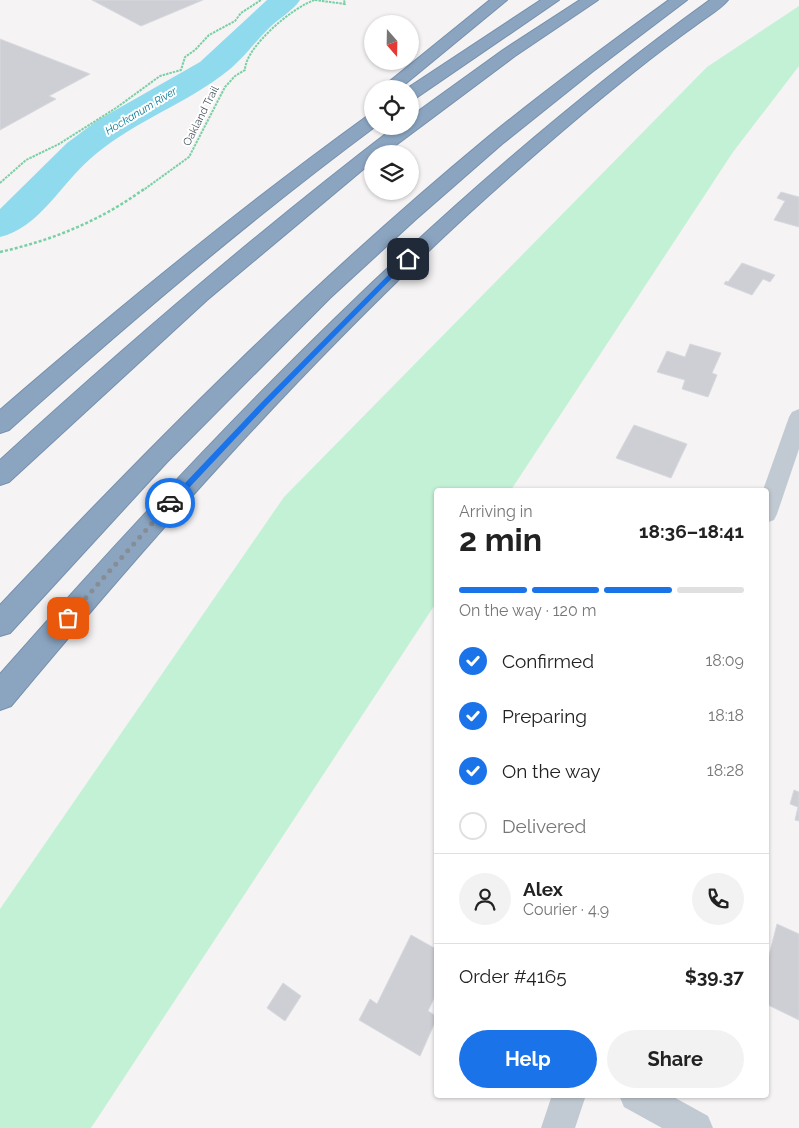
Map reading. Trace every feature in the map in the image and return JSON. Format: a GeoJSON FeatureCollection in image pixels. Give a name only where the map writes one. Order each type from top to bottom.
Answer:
{"type":"FeatureCollection","features":[{"type":"Feature","properties":{"kind":"highway"},"geometry":{"type":"LineString","coordinates":[[399,80],[499,0]]}},
{"type":"Feature","properties":{"kind":"highway"},"geometry":{"type":"LineString","coordinates":[[419,88],[551,0]]}},
{"type":"Feature","properties":{"kind":"highway"},"geometry":{"type":"LineString","coordinates":[[419,118],[510,53],[590,0]]}},
{"type":"Feature","properties":{"kind":"highway"},"geometry":{"type":"LineString","coordinates":[[0,624],[197,415],[337,280],[436,190],[536,106],[679,0]]}},
{"type":"Feature","properties":{"kind":"highway"},"geometry":{"type":"LineString","coordinates":[[0,696],[216,454],[333,333],[415,252],[502,172],[573,111],[644,55],[720,0]]}},
{"type":"Feature","properties":{"kind":"highway"},"geometry":{"type":"LineString","coordinates":[[239,223],[364,110]]}},
{"type":"Feature","properties":{"kind":"highway"},"geometry":{"type":"LineString","coordinates":[[0,424],[120,319],[239,223],[364,127]]}},
{"type":"Feature","properties":{"kind":"highway"},"geometry":{"type":"LineString","coordinates":[[0,475],[108,375],[261,243],[396,135]]}},
{"type":"Feature","properties":{"kind":"street"},"geometry":{"type":"LineString","coordinates":[[769,505],[799,417]]}},
{"type":"Feature","properties":{"kind":"street"},"geometry":{"type":"LineString","coordinates":[[558,1128],[568,1098]]}},
{"type":"Feature","properties":{"kind":"street"},"geometry":{"type":"LineString","coordinates":[[641,1098],[696,1128]]}},
{"type":"Feature","properties":{"kind":"path"},"geometry":{"type":"LineString","coordinates":[[0,183],[26,160],[59,144],[116,108],[160,76],[181,70],[185,57],[195,50],[209,35],[235,21],[241,13],[261,0]]}},
{"type":"Feature","properties":{"kind":"path","name":"Oakland Trail"},"geometry":{"type":"LineString","coordinates":[[0,252],[39,243],[98,219],[125,203],[189,158],[225,87],[235,76],[245,70],[245,61],[270,31],[306,3],[315,0],[345,4],[344,0]]}},
{"type":"Feature","properties":{"kind":"green space"},"geometry":{"type":"Polygon","coordinates":[[[799,6],[799,66],[733,152],[512,488],[434,488],[434,606],[91,1128],[0,1128],[0,909],[284,497],[707,67],[799,6]]]}},
{"type":"Feature","properties":{"kind":"building"},"geometry":{"type":"Polygon","coordinates":[[[92,0],[203,0],[141,26],[92,0]]]}},
{"type":"Feature","properties":{"kind":"building"},"geometry":{"type":"Polygon","coordinates":[[[0,39],[90,74],[49,96],[56,99],[0,130],[0,39]]]}},
{"type":"Feature","properties":{"kind":"building"},"geometry":{"type":"Polygon","coordinates":[[[781,192],[799,197],[799,227],[774,220],[785,201],[777,198],[781,192]]]}},
{"type":"Feature","properties":{"kind":"building"},"geometry":{"type":"Polygon","coordinates":[[[742,263],[775,275],[770,282],[763,279],[752,295],[724,284],[726,281],[728,282],[742,263]]]}},
{"type":"Feature","properties":{"kind":"building"},"geometry":{"type":"Polygon","coordinates":[[[690,344],[721,353],[712,373],[717,375],[708,397],[682,389],[685,380],[657,372],[667,351],[685,357],[690,344]]]}},
{"type":"Feature","properties":{"kind":"building"},"geometry":{"type":"Polygon","coordinates":[[[634,425],[687,444],[671,478],[616,458],[634,425]]]}},
{"type":"Feature","properties":{"kind":"building"},"geometry":{"type":"Polygon","coordinates":[[[794,790],[799,792],[799,821],[795,820],[798,807],[790,804],[794,790]]]}},
{"type":"Feature","properties":{"kind":"building"},"geometry":{"type":"Polygon","coordinates":[[[777,924],[799,934],[799,1020],[769,1005],[769,955],[777,924]]]}},
{"type":"Feature","properties":{"kind":"building"},"geometry":{"type":"Polygon","coordinates":[[[411,935],[434,948],[434,998],[428,1011],[434,1015],[434,1024],[420,1056],[359,1020],[370,999],[377,1004],[411,935]]]}},
{"type":"Feature","properties":{"kind":"building"},"geometry":{"type":"Polygon","coordinates":[[[283,983],[301,996],[285,1021],[267,1008],[283,983]]]}},
{"type":"Feature","properties":{"kind":"waterway","name":"Hockanum River"},"geometry":{"type":"LineString","coordinates":[[0,226],[22,209],[69,159],[94,138],[211,69],[264,16],[286,0]]}},
{"type":"Feature","properties":{"kind":"way so far"},"geometry":{"type":"LineString","coordinates":[[68,618],[170,503]]}},
{"type":"Feature","properties":{"kind":"route"},"geometry":{"type":"LineString","coordinates":[[170,503],[333,333],[408,259]]}}]}
